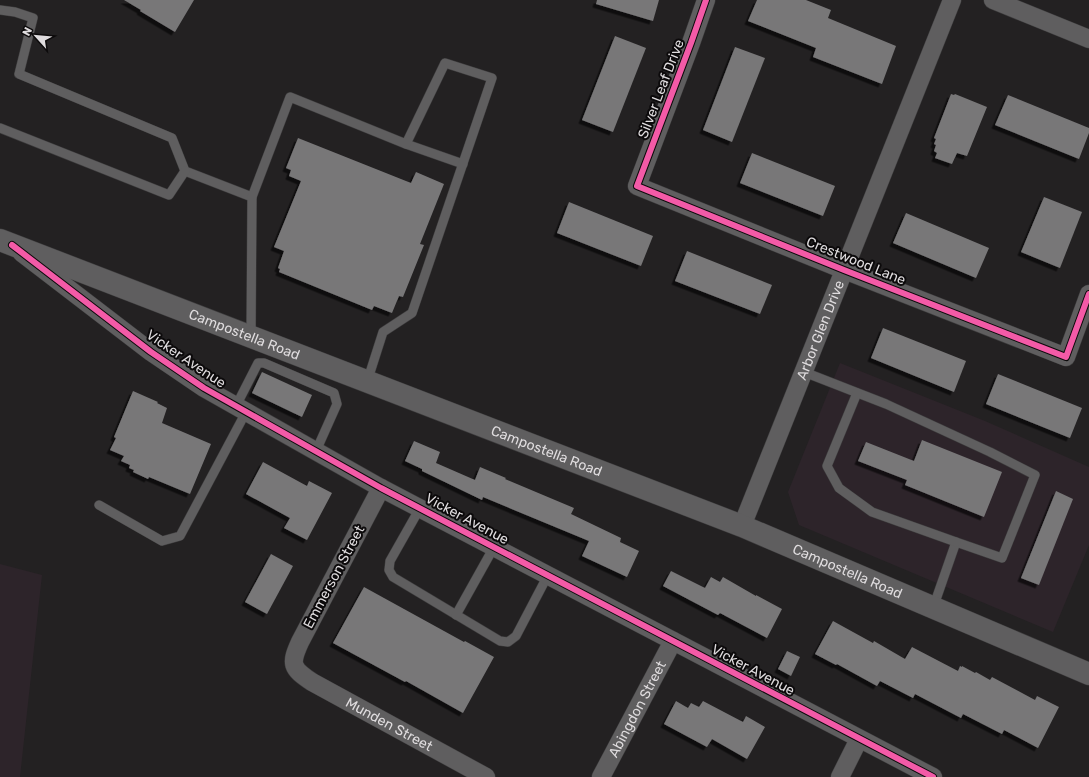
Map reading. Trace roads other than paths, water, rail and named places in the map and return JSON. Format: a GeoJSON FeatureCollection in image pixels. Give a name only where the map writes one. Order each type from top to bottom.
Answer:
{"type":"FeatureCollection","features":[{"type":"Feature","properties":{"kind":"main road","name":"Campostella Road"},"geometry":{"type":"LineString","coordinates":[[6,243],[742,526],[1089,674]]}},
{"type":"Feature","properties":{"kind":"street","name":"Silver Leaf Drive"},"geometry":{"type":"LineString","coordinates":[[637,186],[706,0]]}},
{"type":"Feature","properties":{"kind":"street","name":"Arbor Glen Drive"},"geometry":{"type":"LineString","coordinates":[[742,526],[952,0]]}},
{"type":"Feature","properties":{"kind":"street"},"geometry":{"type":"LineString","coordinates":[[993,0],[1089,39]]}},
{"type":"Feature","properties":{"kind":"street","name":"Crestwood Lane"},"geometry":{"type":"LineString","coordinates":[[637,186],[844,270],[1066,357],[1089,294]]}},
{"type":"Feature","properties":{"kind":"street","name":"Vicker Avenue"},"geometry":{"type":"LineString","coordinates":[[6,243],[151,352],[204,388],[381,488],[933,777]]}},
{"type":"Feature","properties":{"kind":"street","name":"Emmerson Street"},"geometry":{"type":"LineString","coordinates":[[294,667],[293,662],[300,642],[381,488]]}},
{"type":"Feature","properties":{"kind":"street","name":"Abingdon Street"},"geometry":{"type":"LineString","coordinates":[[601,777],[673,641]]}},
{"type":"Feature","properties":{"kind":"street","name":"Munden Street"},"geometry":{"type":"LineString","coordinates":[[294,667],[301,675],[312,682],[486,777]]}},
{"type":"Feature","properties":{"kind":"street"},"geometry":{"type":"LineString","coordinates":[[840,777],[859,739]]}},
{"type":"Feature","properties":{"kind":"lane"},"geometry":{"type":"LineString","coordinates":[[0,10],[15,12],[33,18],[18,74],[172,138],[185,171],[252,196]]}},
{"type":"Feature","properties":{"kind":"lane"},"geometry":{"type":"LineString","coordinates":[[367,382],[383,332],[412,313],[492,78],[445,63],[406,144]]}},
{"type":"Feature","properties":{"kind":"lane"},"geometry":{"type":"LineString","coordinates":[[251,337],[252,196],[290,97],[406,144],[463,164]]}},
{"type":"Feature","properties":{"kind":"lane"},"geometry":{"type":"LineString","coordinates":[[0,128],[169,195],[185,171]]}},
{"type":"Feature","properties":{"kind":"lane"},"geometry":{"type":"LineString","coordinates":[[99,505],[162,541],[180,536],[241,409],[258,363],[264,363],[334,393],[337,404],[316,451]]}},
{"type":"Feature","properties":{"kind":"lane"},"geometry":{"type":"LineString","coordinates":[[804,372],[886,404],[1035,475],[1002,558],[872,512],[838,488],[827,466],[857,393]]}},
{"type":"Feature","properties":{"kind":"lane"},"geometry":{"type":"LineString","coordinates":[[420,508],[390,561],[390,570],[393,577],[500,641],[508,642],[516,636],[548,575]]}},
{"type":"Feature","properties":{"kind":"lane"},"geometry":{"type":"LineString","coordinates":[[933,608],[956,542]]}},
{"type":"Feature","properties":{"kind":"lane"},"geometry":{"type":"LineString","coordinates":[[456,615],[494,547]]}}]}
